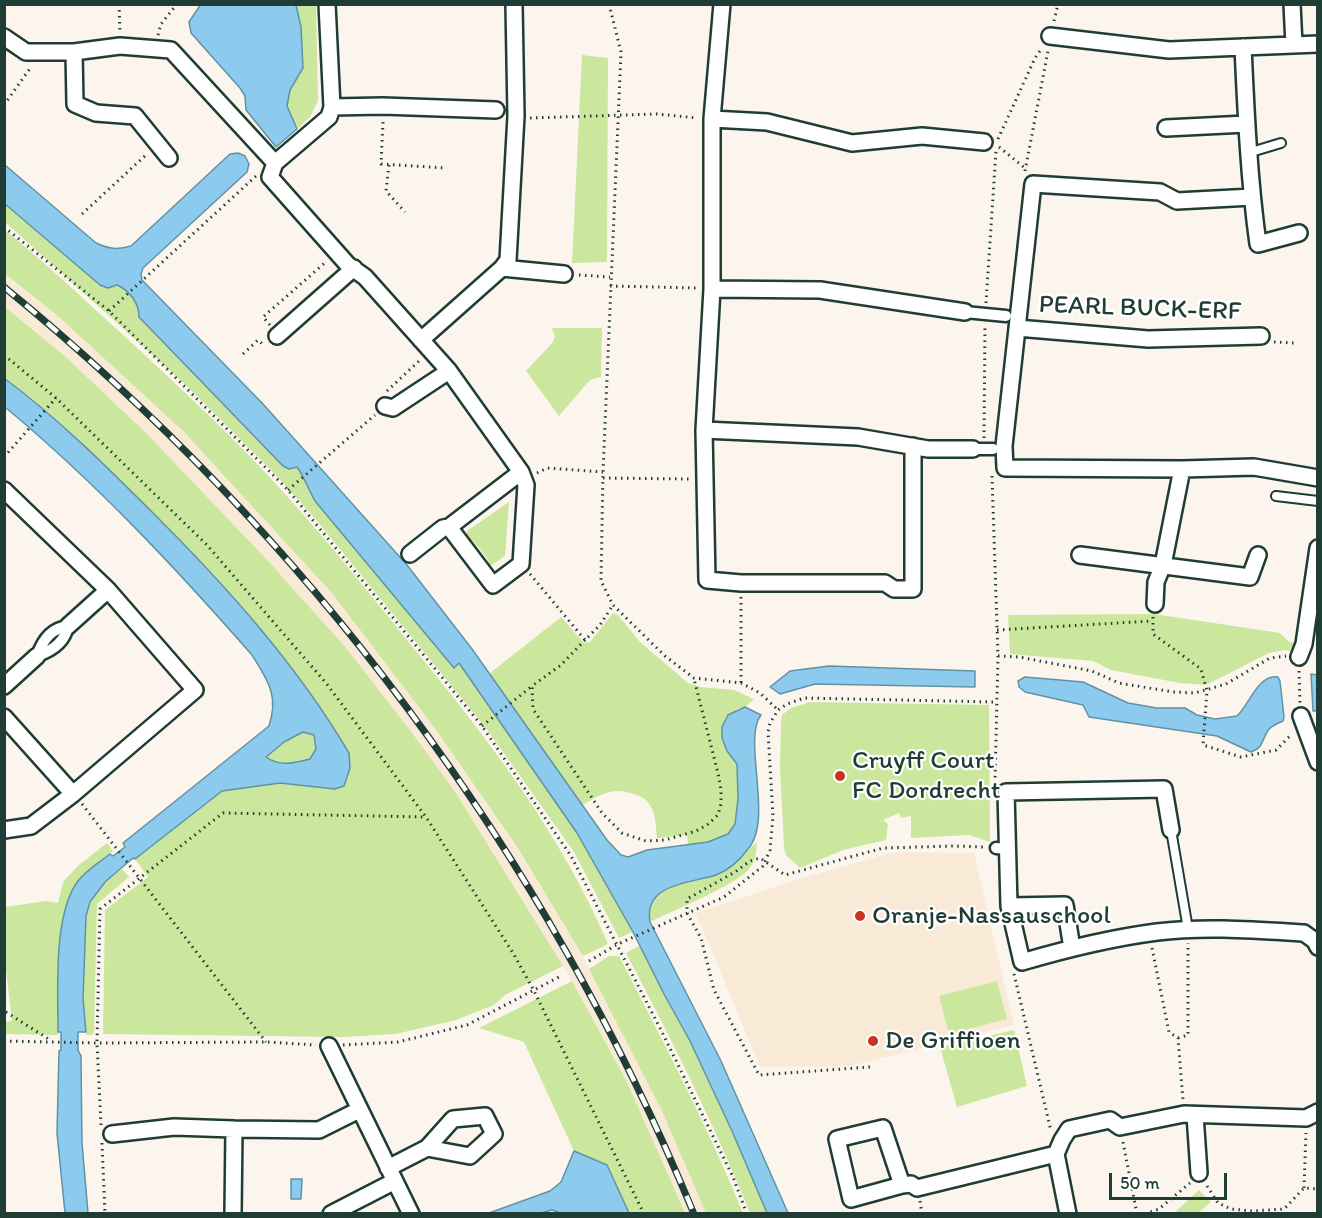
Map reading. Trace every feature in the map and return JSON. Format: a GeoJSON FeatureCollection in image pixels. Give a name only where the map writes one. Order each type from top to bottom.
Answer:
{"type":"FeatureCollection","features":[{"type":"Feature","properties":{"kind":"street"},"geometry":{"type":"LineString","coordinates":[[273,170],[329,117],[332,107],[327,4]]}},
{"type":"Feature","properties":{"kind":"street"},"geometry":{"type":"LineString","coordinates":[[426,345],[508,260],[516,116],[513,4]]}},
{"type":"Feature","properties":{"kind":"street"},"geometry":{"type":"LineString","coordinates":[[722,4],[712,119],[712,289],[704,479],[707,580],[741,583],[885,582],[894,589],[912,589],[913,446]]}},
{"type":"Feature","properties":{"kind":"street"},"geometry":{"type":"LineString","coordinates":[[1292,4],[1293,45]]}},
{"type":"Feature","properties":{"kind":"street"},"geometry":{"type":"LineString","coordinates":[[1050,36],[1169,50],[1317,44]]}},
{"type":"Feature","properties":{"kind":"street"},"geometry":{"type":"LineString","coordinates":[[4,37],[26,52],[74,52],[120,46],[171,50],[273,170],[348,265],[365,277],[449,371],[521,472],[526,485],[521,564],[493,585],[449,527]]}},
{"type":"Feature","properties":{"kind":"street"},"geometry":{"type":"LineString","coordinates":[[1243,47],[1248,153],[1258,244],[1299,233]]}},
{"type":"Feature","properties":{"kind":"street"},"geometry":{"type":"LineString","coordinates":[[74,52],[75,104],[96,113],[135,116],[169,158]]}},
{"type":"Feature","properties":{"kind":"street"},"geometry":{"type":"LineString","coordinates":[[332,107],[383,106],[496,110]]}},
{"type":"Feature","properties":{"kind":"street"},"geometry":{"type":"LineString","coordinates":[[712,119],[767,122],[852,142],[922,136],[990,143]]}},
{"type":"Feature","properties":{"kind":"street"},"geometry":{"type":"LineString","coordinates":[[1167,128],[1246,124]]}},
{"type":"Feature","properties":{"kind":"street","name":"PEARL BUCK-ERF"},"geometry":{"type":"LineString","coordinates":[[1252,197],[1177,201],[1160,192],[1033,184],[1004,446],[1005,468],[1182,470],[1254,467],[1317,477]]}},
{"type":"Feature","properties":{"kind":"street"},"geometry":{"type":"LineString","coordinates":[[272,333],[354,268]]}},
{"type":"Feature","properties":{"kind":"street"},"geometry":{"type":"LineString","coordinates":[[502,268],[564,274]]}},
{"type":"Feature","properties":{"kind":"street"},"geometry":{"type":"LineString","coordinates":[[712,289],[820,290],[1006,316]]}},
{"type":"Feature","properties":{"kind":"street","name":"PEARL BUCK-ERF"},"geometry":{"type":"LineString","coordinates":[[1017,328],[1148,339],[1261,336]]}},
{"type":"Feature","properties":{"kind":"street"},"geometry":{"type":"LineString","coordinates":[[385,406],[393,408],[449,371]]}},
{"type":"Feature","properties":{"kind":"street"},"geometry":{"type":"LineString","coordinates":[[705,430],[858,437],[928,449],[983,449]]}},
{"type":"Feature","properties":{"kind":"street"},"geometry":{"type":"LineString","coordinates":[[1155,604],[1156,582],[1163,565],[1182,470]]}},
{"type":"Feature","properties":{"kind":"street"},"geometry":{"type":"LineString","coordinates":[[410,554],[521,472]]}},
{"type":"Feature","properties":{"kind":"street"},"geometry":{"type":"LineString","coordinates":[[4,830],[31,826],[73,794],[195,690],[108,590],[6,496]]}},
{"type":"Feature","properties":{"kind":"street"},"geometry":{"type":"LineString","coordinates":[[1299,657],[1304,644],[1317,548]]}},
{"type":"Feature","properties":{"kind":"street"},"geometry":{"type":"LineString","coordinates":[[1080,555],[1250,577],[1258,555]]}},
{"type":"Feature","properties":{"kind":"street"},"geometry":{"type":"LineString","coordinates":[[4,686],[37,656],[41,643],[58,627],[68,626],[108,590]]}},
{"type":"Feature","properties":{"kind":"street"},"geometry":{"type":"LineString","coordinates":[[4,717],[73,794]]}},
{"type":"Feature","properties":{"kind":"street"},"geometry":{"type":"LineString","coordinates":[[1303,723],[1317,762]]}},
{"type":"Feature","properties":{"kind":"street"},"geometry":{"type":"LineString","coordinates":[[1171,830],[1164,789],[1006,792],[1002,848],[1009,906],[1022,962],[1072,948],[1149,933],[1188,930],[1304,933],[1317,942]]}},
{"type":"Feature","properties":{"kind":"street"},"geometry":{"type":"LineString","coordinates":[[1009,906],[1065,905],[1072,948]]}},
{"type":"Feature","properties":{"kind":"street"},"geometry":{"type":"LineString","coordinates":[[329,1046],[411,1214]]}},
{"type":"Feature","properties":{"kind":"street"},"geometry":{"type":"LineString","coordinates":[[112,1134],[174,1127],[319,1130],[359,1110]]}},
{"type":"Feature","properties":{"kind":"street"},"geometry":{"type":"LineString","coordinates":[[1068,1214],[1056,1154],[1069,1129],[1110,1120],[1120,1127],[1189,1114],[1312,1115]]}},
{"type":"Feature","properties":{"kind":"street"},"geometry":{"type":"LineString","coordinates":[[1189,1114],[1199,1173]]}},
{"type":"Feature","properties":{"kind":"street"},"geometry":{"type":"LineString","coordinates":[[902,1185],[883,1128],[837,1139],[851,1199],[902,1185],[910,1184],[917,1188],[1056,1154]]}},
{"type":"Feature","properties":{"kind":"street"},"geometry":{"type":"LineString","coordinates":[[233,1214],[234,1129]]}},
{"type":"Feature","properties":{"kind":"street"},"geometry":{"type":"LineString","coordinates":[[331,1214],[428,1148]]}},
{"type":"Feature","properties":{"kind":"lane"},"geometry":{"type":"LineString","coordinates":[[1248,153],[1281,143]]}},
{"type":"Feature","properties":{"kind":"lane"},"geometry":{"type":"LineString","coordinates":[[1276,496],[1317,501]]}},
{"type":"Feature","properties":{"kind":"lane"},"geometry":{"type":"LineString","coordinates":[[1171,830],[1188,930]]}},
{"type":"Feature","properties":{"kind":"path"},"geometry":{"type":"LineString","coordinates":[[119,4],[120,46]]}},
{"type":"Feature","properties":{"kind":"path"},"geometry":{"type":"LineString","coordinates":[[155,48],[161,24],[177,4]]}},
{"type":"Feature","properties":{"kind":"path"},"geometry":{"type":"LineString","coordinates":[[609,4],[621,52],[610,277],[601,581],[613,605],[664,656],[694,678],[741,683],[760,693],[778,710]]}},
{"type":"Feature","properties":{"kind":"path"},"geometry":{"type":"LineString","coordinates":[[990,143],[1025,168],[1058,4]]}},
{"type":"Feature","properties":{"kind":"path"},"geometry":{"type":"LineString","coordinates":[[983,449],[990,143],[1035,58],[1050,36]]}},
{"type":"Feature","properties":{"kind":"path"},"geometry":{"type":"LineString","coordinates":[[4,105],[30,70],[34,52]]}},
{"type":"Feature","properties":{"kind":"path"},"geometry":{"type":"LineString","coordinates":[[383,106],[381,164],[445,168]]}},
{"type":"Feature","properties":{"kind":"path"},"geometry":{"type":"LineString","coordinates":[[516,116],[534,119],[657,114],[712,119]]}},
{"type":"Feature","properties":{"kind":"path"},"geometry":{"type":"LineString","coordinates":[[82,214],[158,144]]}},
{"type":"Feature","properties":{"kind":"path"},"geometry":{"type":"LineString","coordinates":[[389,165],[386,191],[405,212]]}},
{"type":"Feature","properties":{"kind":"path"},"geometry":{"type":"LineString","coordinates":[[109,311],[256,176],[273,170]]}},
{"type":"Feature","properties":{"kind":"path"},"geometry":{"type":"LineString","coordinates":[[4,227],[109,311],[288,490],[482,726],[561,840],[618,945],[733,1177],[747,1214]]}},
{"type":"Feature","properties":{"kind":"path"},"geometry":{"type":"LineString","coordinates":[[272,333],[263,317],[337,252]]}},
{"type":"Feature","properties":{"kind":"path"},"geometry":{"type":"LineString","coordinates":[[564,274],[610,277]]}},
{"type":"Feature","properties":{"kind":"path"},"geometry":{"type":"LineString","coordinates":[[610,286],[712,289]]}},
{"type":"Feature","properties":{"kind":"path"},"geometry":{"type":"LineString","coordinates":[[258,340],[264,347],[272,333]]}},
{"type":"Feature","properties":{"kind":"path"},"geometry":{"type":"LineString","coordinates":[[243,354],[258,340],[272,333]]}},
{"type":"Feature","properties":{"kind":"path"},"geometry":{"type":"LineString","coordinates":[[288,490],[385,406],[382,396],[426,345]]}},
{"type":"Feature","properties":{"kind":"path"},"geometry":{"type":"LineString","coordinates":[[4,355],[56,398],[207,545],[326,683],[426,817],[513,953],[534,991],[644,1214]]}},
{"type":"Feature","properties":{"kind":"path"},"geometry":{"type":"LineString","coordinates":[[4,457],[56,398]]}},
{"type":"Feature","properties":{"kind":"path"},"geometry":{"type":"LineString","coordinates":[[521,472],[538,473],[547,468],[603,472]]}},
{"type":"Feature","properties":{"kind":"path"},"geometry":{"type":"LineString","coordinates":[[603,478],[704,479]]}},
{"type":"Feature","properties":{"kind":"path"},"geometry":{"type":"LineString","coordinates":[[521,564],[585,640]]}},
{"type":"Feature","properties":{"kind":"path"},"geometry":{"type":"LineString","coordinates":[[741,583],[741,683]]}},
{"type":"Feature","properties":{"kind":"path"},"geometry":{"type":"LineString","coordinates":[[998,656],[1019,657],[1092,671],[1119,683],[1173,692],[1195,693],[1207,691],[1226,684],[1270,658],[1299,657],[1299,695],[1303,723],[1276,750],[1240,757],[1203,745],[1207,691],[1201,669],[1154,634],[1152,621],[1155,604]]}},
{"type":"Feature","properties":{"kind":"path"},"geometry":{"type":"LineString","coordinates":[[482,726],[561,665],[600,625],[613,605]]}},
{"type":"Feature","properties":{"kind":"path"},"geometry":{"type":"LineString","coordinates":[[997,630],[1152,621]]}},
{"type":"Feature","properties":{"kind":"path"},"geometry":{"type":"LineString","coordinates":[[532,686],[532,709],[602,813],[622,833],[646,841],[674,838],[696,831],[718,815],[721,790],[694,678]]}},
{"type":"Feature","properties":{"kind":"path"},"geometry":{"type":"LineString","coordinates":[[589,961],[660,924],[724,897],[757,872],[766,861],[772,839],[773,816],[768,732],[772,717],[787,704],[804,698],[996,702]]}},
{"type":"Feature","properties":{"kind":"path"},"geometry":{"type":"LineString","coordinates":[[73,794],[266,1042]]}},
{"type":"Feature","properties":{"kind":"path"},"geometry":{"type":"LineString","coordinates":[[105,1214],[97,1044],[100,909],[223,813],[426,817]]}},
{"type":"Feature","properties":{"kind":"path"},"geometry":{"type":"LineString","coordinates":[[870,1067],[759,1075],[714,990],[701,938],[687,913],[687,899],[750,861],[760,858],[785,875],[883,848],[953,846],[1002,848]]}},
{"type":"Feature","properties":{"kind":"path"},"geometry":{"type":"LineString","coordinates":[[1178,1038],[1188,1035],[1188,930]]}},
{"type":"Feature","properties":{"kind":"path"},"geometry":{"type":"LineString","coordinates":[[1149,933],[1169,1032],[1178,1038],[1189,1114]]}},
{"type":"Feature","properties":{"kind":"path"},"geometry":{"type":"LineString","coordinates":[[4,1041],[97,1044],[266,1042],[329,1046],[398,1042],[467,1025],[558,977]]}},
{"type":"Feature","properties":{"kind":"path"},"geometry":{"type":"LineString","coordinates":[[6,1012],[52,1041]]}},
{"type":"Feature","properties":{"kind":"path"},"geometry":{"type":"LineString","coordinates":[[1145,1214],[1159,1209],[1181,1192],[1199,1173],[1218,1203],[1231,1209],[1252,1211],[1284,1209],[1304,1188],[1312,1115]]}},
{"type":"Feature","properties":{"kind":"path"},"geometry":{"type":"LineString","coordinates":[[1120,1127],[1137,1214]]}},
{"type":"Feature","properties":{"kind":"path"},"geometry":{"type":"LineString","coordinates":[[1304,1188],[1317,1189]]}},
{"type":"Feature","properties":{"kind":"path"},"geometry":{"type":"LineString","coordinates":[[1284,1209],[1284,1214]]}},
{"type":"Feature","properties":{"kind":"shaded area"},"geometry":{"type":"Polygon","coordinates":[[[4,274],[59,317],[183,431],[331,592],[434,727],[516,847],[578,947],[661,1109],[706,1213],[685,1213],[627,1082],[572,981],[454,790],[410,730],[347,649],[271,564],[147,434],[66,357],[5,306],[4,274]]]}},
{"type":"Feature","properties":{"kind":"shaded area"},"geometry":{"type":"Polygon","coordinates":[[[894,852],[974,853],[1014,1025],[850,1066],[760,1067],[696,913],[802,878],[894,852]]]}},
{"type":"Feature","properties":{"kind":"green space"},"geometry":{"type":"Polygon","coordinates":[[[296,5],[316,5],[318,101],[310,117],[297,129],[287,106],[290,90],[301,73],[301,27],[296,5]]]}},
{"type":"Feature","properties":{"kind":"green space"},"geometry":{"type":"Polygon","coordinates":[[[582,55],[608,58],[607,262],[572,263],[582,55]]]}},
{"type":"Feature","properties":{"kind":"green space"},"geometry":{"type":"Polygon","coordinates":[[[4,204],[100,285],[120,287],[129,293],[139,310],[297,467],[315,501],[454,668],[458,662],[577,833],[633,932],[619,938],[574,852],[486,728],[313,516],[271,470],[188,387],[5,222],[4,204]]]}},
{"type":"Feature","properties":{"kind":"green space"},"geometry":{"type":"Polygon","coordinates":[[[5,230],[85,300],[214,420],[281,489],[338,555],[467,715],[520,788],[568,864],[608,944],[583,956],[517,847],[434,727],[331,592],[183,431],[59,317],[5,274],[5,230]]]}},
{"type":"Feature","properties":{"kind":"green space"},"geometry":{"type":"Polygon","coordinates":[[[4,306],[66,357],[147,434],[271,564],[347,649],[454,790],[563,966],[505,995],[494,1005],[456,1020],[396,1034],[343,1037],[103,1034],[105,910],[148,877],[135,859],[222,791],[280,783],[335,789],[337,733],[285,659],[213,574],[29,397],[5,378],[4,306]]]}},
{"type":"Feature","properties":{"kind":"green space"},"geometry":{"type":"Polygon","coordinates":[[[552,328],[602,328],[601,377],[590,380],[559,416],[526,371],[552,343],[555,337],[552,328]]]}},
{"type":"Feature","properties":{"kind":"green space"},"geometry":{"type":"Polygon","coordinates":[[[509,502],[505,556],[490,566],[487,558],[473,541],[466,539],[467,531],[509,502]]]}},
{"type":"Feature","properties":{"kind":"green space"},"geometry":{"type":"Polygon","coordinates":[[[613,613],[618,615],[640,642],[688,683],[701,687],[734,690],[754,699],[745,707],[737,709],[722,738],[727,751],[737,764],[738,799],[735,824],[728,834],[717,840],[688,845],[687,835],[657,838],[655,818],[650,805],[643,798],[628,792],[608,792],[582,805],[489,674],[561,617],[584,643],[590,642],[613,613]]]}},
{"type":"Feature","properties":{"kind":"green space"},"geometry":{"type":"Polygon","coordinates":[[[1154,614],[1280,633],[1289,642],[1296,643],[1295,652],[1285,650],[1269,653],[1206,685],[1180,683],[1111,670],[1093,661],[1010,654],[1008,615],[1154,614]]]}},
{"type":"Feature","properties":{"kind":"green space"},"geometry":{"type":"Polygon","coordinates":[[[810,702],[989,705],[990,842],[969,835],[911,838],[911,816],[901,818],[899,813],[883,820],[888,824],[886,840],[843,850],[800,868],[786,855],[784,847],[780,768],[781,722],[782,715],[791,708],[810,702]]]}},
{"type":"Feature","properties":{"kind":"green space"},"geometry":{"type":"Polygon","coordinates":[[[303,732],[314,735],[316,749],[310,759],[287,764],[266,757],[284,742],[303,732]]]}},
{"type":"Feature","properties":{"kind":"green space"},"geometry":{"type":"Polygon","coordinates":[[[757,842],[753,863],[742,875],[718,890],[650,922],[652,906],[661,894],[693,879],[717,874],[757,842]]]}},
{"type":"Feature","properties":{"kind":"green space"},"geometry":{"type":"Polygon","coordinates":[[[107,843],[113,851],[81,877],[64,916],[58,956],[58,1035],[5,1034],[4,1022],[12,1021],[5,961],[5,907],[46,901],[58,903],[63,882],[80,864],[107,843]]]}},
{"type":"Feature","properties":{"kind":"green space"},"geometry":{"type":"Polygon","coordinates":[[[122,869],[129,877],[97,904],[94,1032],[92,1035],[86,1035],[83,999],[86,916],[100,889],[122,869]]]}},
{"type":"Feature","properties":{"kind":"green space"},"geometry":{"type":"Polygon","coordinates":[[[641,945],[710,1082],[767,1213],[750,1213],[691,1081],[626,953],[641,945]]]}},
{"type":"Feature","properties":{"kind":"green space"},"geometry":{"type":"Polygon","coordinates":[[[609,956],[619,956],[700,1115],[743,1213],[706,1213],[661,1109],[589,969],[609,956]]]}},
{"type":"Feature","properties":{"kind":"green space"},"geometry":{"type":"Polygon","coordinates":[[[572,981],[627,1082],[685,1213],[629,1213],[607,1165],[574,1151],[524,1042],[479,1028],[572,981]]]}},
{"type":"Feature","properties":{"kind":"green space"},"geometry":{"type":"Polygon","coordinates":[[[997,981],[1007,1019],[949,1034],[939,996],[997,981]]]}},
{"type":"Feature","properties":{"kind":"green space"},"geometry":{"type":"Polygon","coordinates":[[[1014,1030],[1027,1086],[957,1107],[940,1047],[1014,1030]]]}},
{"type":"Feature","properties":{"kind":"green space"},"geometry":{"type":"Polygon","coordinates":[[[1199,1190],[1211,1202],[1198,1213],[1178,1213],[1176,1211],[1199,1190]]]}},
{"type":"Feature","properties":{"kind":"water"},"geometry":{"type":"Polygon","coordinates":[[[201,4],[296,5],[301,27],[303,68],[290,90],[287,106],[297,129],[276,147],[246,110],[245,96],[240,88],[191,33],[189,22],[201,4]]]}},
{"type":"Feature","properties":{"kind":"water"},"geometry":{"type":"Polygon","coordinates":[[[238,153],[245,156],[249,164],[247,172],[143,268],[142,280],[263,404],[407,565],[472,649],[607,840],[621,855],[628,857],[647,850],[708,842],[728,834],[735,824],[738,799],[737,764],[727,751],[722,738],[722,727],[728,715],[745,707],[761,715],[756,726],[755,742],[759,800],[755,836],[745,853],[725,870],[716,875],[683,883],[661,892],[654,899],[650,909],[650,922],[721,1061],[788,1213],[767,1213],[690,1041],[633,932],[577,833],[459,663],[454,668],[315,501],[297,467],[289,469],[283,466],[139,317],[130,294],[117,285],[108,288],[100,285],[5,204],[5,165],[96,243],[113,248],[131,246],[230,154],[238,153]]]}},
{"type":"Feature","properties":{"kind":"water"},"geometry":{"type":"Polygon","coordinates":[[[4,378],[64,427],[156,516],[260,628],[307,689],[349,753],[350,768],[344,786],[335,789],[280,783],[222,791],[135,859],[133,858],[105,882],[90,902],[86,916],[83,999],[86,1032],[78,1032],[78,1050],[81,1056],[82,1143],[88,1213],[65,1213],[57,1133],[59,1051],[61,1050],[61,1032],[58,1032],[59,953],[64,913],[70,895],[81,877],[89,870],[110,854],[113,856],[125,847],[123,843],[269,726],[273,705],[267,681],[252,655],[194,590],[102,495],[5,407],[4,378]],[[303,732],[284,742],[266,757],[282,763],[310,759],[316,749],[314,735],[303,732]]]}},
{"type":"Feature","properties":{"kind":"water"},"geometry":{"type":"Polygon","coordinates":[[[829,666],[975,671],[975,687],[815,684],[780,694],[770,687],[790,671],[829,666]]]}},
{"type":"Feature","properties":{"kind":"water"},"geometry":{"type":"Polygon","coordinates":[[[1311,674],[1317,675],[1317,711],[1313,711],[1311,674]]]}},
{"type":"Feature","properties":{"kind":"water"},"geometry":{"type":"Polygon","coordinates":[[[1025,677],[1083,682],[1128,703],[1157,708],[1185,708],[1197,715],[1215,719],[1237,716],[1259,685],[1271,677],[1278,677],[1284,717],[1283,721],[1269,729],[1261,745],[1251,752],[1217,736],[1089,717],[1083,705],[1025,692],[1019,687],[1018,681],[1025,677]]]}},
{"type":"Feature","properties":{"kind":"water"},"geometry":{"type":"Polygon","coordinates":[[[574,1151],[607,1165],[629,1213],[563,1214],[552,1210],[541,1213],[489,1213],[550,1191],[561,1182],[574,1151]]]}},
{"type":"Feature","properties":{"kind":"water"},"geometry":{"type":"Polygon","coordinates":[[[291,1179],[302,1179],[301,1199],[291,1199],[291,1179]]]}},
{"type":"Feature","properties":{"kind":"railway"},"geometry":{"type":"LineString","coordinates":[[4,287],[115,383],[219,485],[316,594],[407,707],[490,827],[566,951],[634,1080],[694,1214]]}},
{"type":"Feature","properties":{"kind":"place","name":"Cruyff Court FC Dordrecht"},"geometry":{"type":"Point","coordinates":[840,776]}},
{"type":"Feature","properties":{"kind":"place","name":"Oranje-Nassauschool"},"geometry":{"type":"Point","coordinates":[860,916]}},
{"type":"Feature","properties":{"kind":"place","name":"De Griffioen"},"geometry":{"type":"Point","coordinates":[873,1041]}}]}
